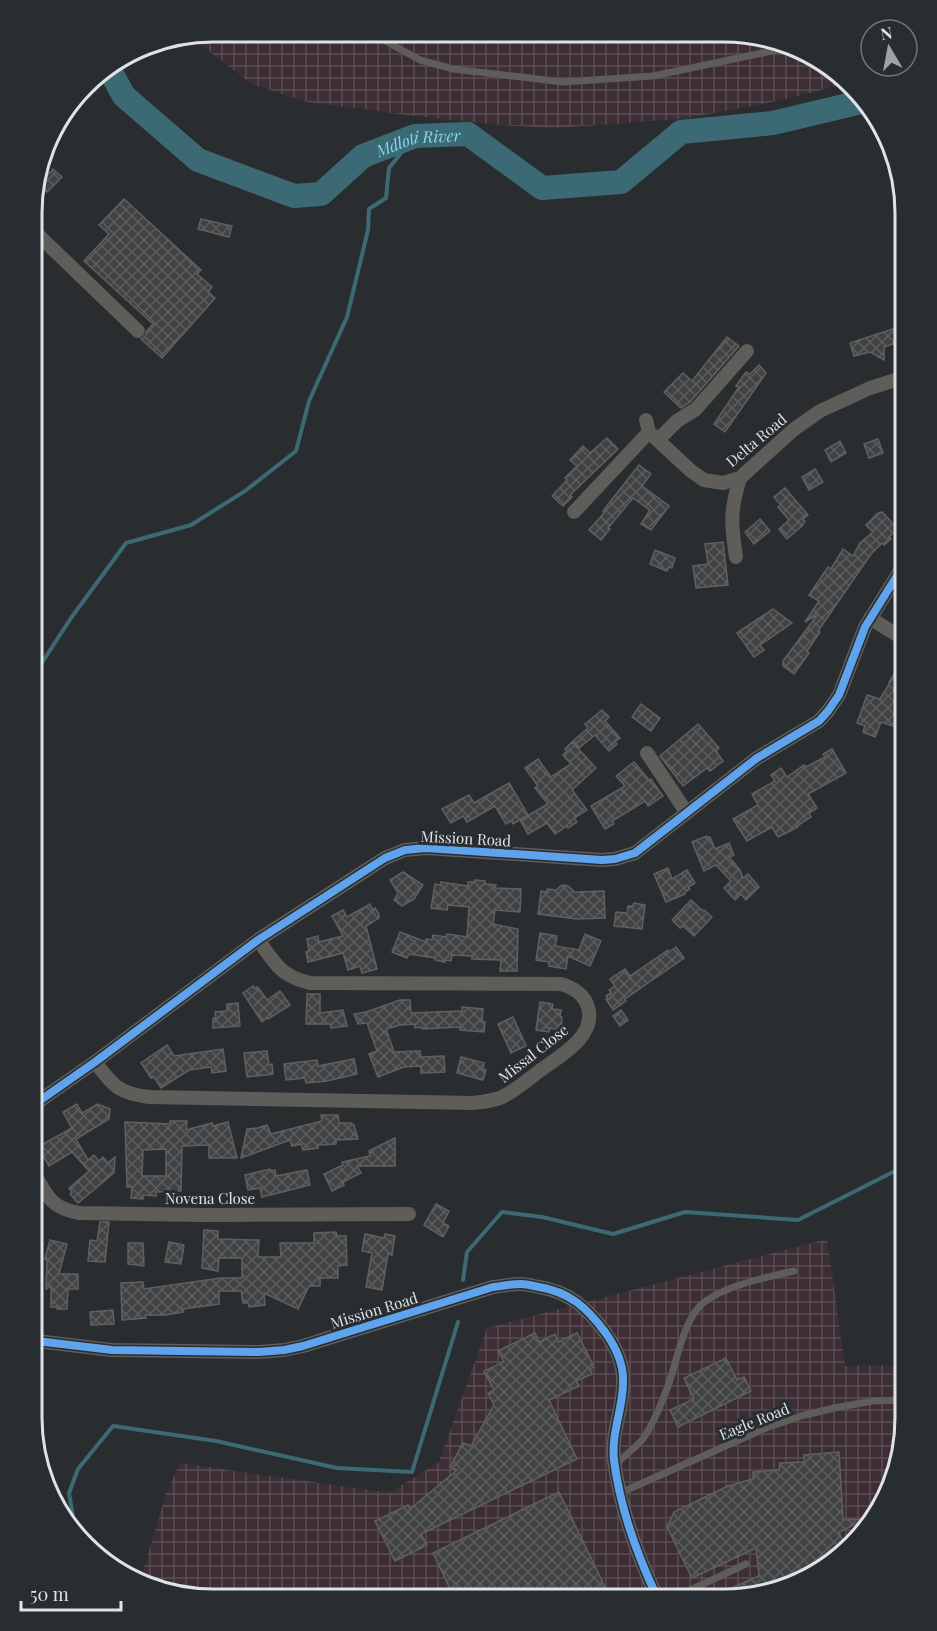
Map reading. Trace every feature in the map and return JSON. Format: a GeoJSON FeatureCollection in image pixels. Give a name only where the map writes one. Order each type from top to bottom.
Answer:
{"type":"FeatureCollection","features":[{"type":"Feature","properties":{"kind":"street"},"geometry":{"type":"LineString","coordinates":[[42,239],[138,331]]}},
{"type":"Feature","properties":{"kind":"street"},"geometry":{"type":"LineString","coordinates":[[574,512],[651,431],[677,422],[696,409],[747,351]]}},
{"type":"Feature","properties":{"kind":"street","name":"Delta Road"},"geometry":{"type":"LineString","coordinates":[[651,431],[691,471],[704,480],[723,483],[740,478],[793,430],[820,411],[870,388],[895,380]]}},
{"type":"Feature","properties":{"kind":"street"},"geometry":{"type":"LineString","coordinates":[[736,557],[732,513],[740,478]]}},
{"type":"Feature","properties":{"kind":"street","name":"Mission Road"},"geometry":{"type":"LineString","coordinates":[[42,1099],[258,940],[385,858],[405,850],[426,848],[602,860],[626,857],[642,849],[758,758],[819,721],[839,695],[858,642],[895,579]]}},
{"type":"Feature","properties":{"kind":"street"},"geometry":{"type":"LineString","coordinates":[[870,618],[895,634]]}},
{"type":"Feature","properties":{"kind":"street"},"geometry":{"type":"LineString","coordinates":[[647,753],[687,813]]}},
{"type":"Feature","properties":{"kind":"street","name":"Missal Close"},"geometry":{"type":"LineString","coordinates":[[95,1062],[113,1085],[123,1091],[141,1096],[480,1102],[501,1097],[516,1088],[570,1048],[583,1035],[588,1024],[590,1012],[583,997],[576,990],[561,984],[310,983],[289,976],[280,969],[258,940]]}},
{"type":"Feature","properties":{"kind":"street","name":"Novena Close"},"geometry":{"type":"LineString","coordinates":[[42,1188],[55,1205],[79,1213],[409,1214]]}},
{"type":"Feature","properties":{"kind":"street","name":"Mission Road"},"geometry":{"type":"LineString","coordinates":[[42,1342],[112,1350],[259,1352],[284,1350],[494,1287],[521,1284],[551,1288],[575,1299],[592,1316],[612,1341],[621,1362],[623,1382],[614,1437],[615,1464],[624,1513],[634,1545],[654,1589]]}},
{"type":"Feature","properties":{"kind":"lane"},"geometry":{"type":"LineString","coordinates":[[386,42],[420,60],[453,69],[563,82],[653,76],[776,50]]}},
{"type":"Feature","properties":{"kind":"lane"},"geometry":{"type":"LineString","coordinates":[[615,1464],[643,1438],[650,1427],[668,1387],[685,1334],[696,1310],[718,1294],[759,1279],[794,1271]]}},
{"type":"Feature","properties":{"kind":"lane","name":"Eagle Road"},"geometry":{"type":"LineString","coordinates":[[620,1493],[766,1428],[801,1416],[863,1403],[895,1401]]}},
{"type":"Feature","properties":{"kind":"lane"},"geometry":{"type":"LineString","coordinates":[[692,1589],[746,1564]]}},
{"type":"Feature","properties":{"kind":"shaded area"},"geometry":{"type":"Polygon","coordinates":[[[198,42],[747,43],[779,51],[800,60],[838,85],[772,102],[683,119],[556,128],[422,117],[307,102],[252,84],[198,42]]]}},
{"type":"Feature","properties":{"kind":"shaded area"},"geometry":{"type":"Polygon","coordinates":[[[827,1239],[845,1366],[895,1365],[895,1430],[886,1473],[866,1513],[837,1547],[800,1571],[779,1580],[736,1589],[213,1589],[190,1588],[142,1574],[166,1494],[180,1463],[389,1493],[439,1462],[487,1328],[827,1239]]]}},
{"type":"Feature","properties":{"kind":"building"},"geometry":{"type":"Polygon","coordinates":[[[53,169],[62,177],[47,192],[43,189],[46,177],[53,169]]]}},
{"type":"Feature","properties":{"kind":"building"},"geometry":{"type":"Polygon","coordinates":[[[124,199],[201,270],[197,274],[212,287],[208,292],[215,298],[162,358],[141,339],[145,337],[153,324],[84,261],[109,234],[99,225],[124,199]]]}},
{"type":"Feature","properties":{"kind":"building"},"geometry":{"type":"Polygon","coordinates":[[[201,219],[232,226],[229,237],[198,229],[201,219]]]}},
{"type":"Feature","properties":{"kind":"building"},"geometry":{"type":"Polygon","coordinates":[[[895,328],[895,343],[884,347],[884,360],[870,352],[854,356],[850,343],[895,328]]]}},
{"type":"Feature","properties":{"kind":"building"},"geometry":{"type":"Polygon","coordinates":[[[727,337],[739,346],[690,402],[681,408],[664,392],[683,373],[692,381],[727,337]]]}},
{"type":"Feature","properties":{"kind":"building"},"geometry":{"type":"Polygon","coordinates":[[[759,365],[766,373],[725,432],[714,424],[739,387],[736,386],[746,372],[750,374],[759,365]]]}},
{"type":"Feature","properties":{"kind":"building"},"geometry":{"type":"Polygon","coordinates":[[[607,438],[618,449],[570,495],[572,497],[563,506],[552,496],[577,466],[570,460],[583,446],[590,453],[607,438]]]}},
{"type":"Feature","properties":{"kind":"building"},"geometry":{"type":"Polygon","coordinates":[[[878,439],[883,453],[869,458],[864,444],[878,439]]]}},
{"type":"Feature","properties":{"kind":"building"},"geometry":{"type":"Polygon","coordinates":[[[840,441],[846,453],[831,462],[825,450],[840,441]]]}},
{"type":"Feature","properties":{"kind":"building"},"geometry":{"type":"Polygon","coordinates":[[[639,465],[651,474],[642,486],[669,506],[651,530],[641,524],[650,510],[633,498],[601,540],[589,530],[639,465]]]}},
{"type":"Feature","properties":{"kind":"building"},"geometry":{"type":"Polygon","coordinates":[[[815,469],[823,482],[809,490],[802,477],[815,469]]]}},
{"type":"Feature","properties":{"kind":"building"},"geometry":{"type":"Polygon","coordinates":[[[785,488],[808,515],[803,519],[805,522],[803,525],[787,539],[779,529],[789,520],[778,507],[781,505],[774,497],[785,488]]]}},
{"type":"Feature","properties":{"kind":"building"},"geometry":{"type":"Polygon","coordinates":[[[882,512],[895,526],[895,532],[889,537],[891,539],[884,545],[882,543],[871,554],[818,631],[820,632],[807,651],[809,653],[794,674],[783,666],[783,661],[818,614],[805,622],[819,601],[809,595],[828,567],[831,569],[843,549],[853,556],[860,543],[873,532],[866,525],[882,512]]]}},
{"type":"Feature","properties":{"kind":"building"},"geometry":{"type":"Polygon","coordinates":[[[760,519],[770,531],[754,544],[745,532],[760,519]]]}},
{"type":"Feature","properties":{"kind":"building"},"geometry":{"type":"Polygon","coordinates":[[[723,542],[728,585],[696,588],[693,566],[708,564],[705,544],[723,542]]]}},
{"type":"Feature","properties":{"kind":"building"},"geometry":{"type":"Polygon","coordinates":[[[655,550],[675,558],[672,568],[669,567],[667,571],[650,564],[655,550]]]}},
{"type":"Feature","properties":{"kind":"building"},"geometry":{"type":"Polygon","coordinates":[[[773,609],[792,623],[760,645],[764,650],[754,657],[737,633],[773,609]]]}},
{"type":"Feature","properties":{"kind":"building"},"geometry":{"type":"Polygon","coordinates":[[[895,673],[895,727],[881,722],[875,737],[863,732],[865,726],[857,723],[867,695],[880,699],[895,673]]]}},
{"type":"Feature","properties":{"kind":"building"},"geometry":{"type":"Polygon","coordinates":[[[641,704],[660,718],[651,731],[632,717],[641,704]]]}},
{"type":"Feature","properties":{"kind":"building"},"geometry":{"type":"Polygon","coordinates":[[[602,710],[609,717],[605,721],[620,738],[615,742],[617,744],[609,751],[595,735],[579,748],[573,741],[588,728],[585,724],[602,710]]]}},
{"type":"Feature","properties":{"kind":"building"},"geometry":{"type":"Polygon","coordinates":[[[698,724],[719,748],[716,751],[723,761],[710,771],[707,768],[683,786],[660,756],[698,724]]]}},
{"type":"Feature","properties":{"kind":"building"},"geometry":{"type":"Polygon","coordinates":[[[572,742],[596,768],[572,790],[587,810],[574,818],[577,822],[555,834],[547,823],[528,834],[520,820],[548,804],[535,788],[538,786],[525,768],[538,759],[551,777],[571,764],[563,755],[572,742]]]}},
{"type":"Feature","properties":{"kind":"building"},"geometry":{"type":"Polygon","coordinates":[[[832,749],[846,773],[808,794],[817,808],[809,813],[811,817],[798,827],[778,837],[772,827],[747,841],[733,819],[758,805],[752,794],[775,781],[771,775],[781,768],[787,777],[804,765],[806,767],[825,757],[823,754],[832,749]]]}},
{"type":"Feature","properties":{"kind":"building"},"geometry":{"type":"Polygon","coordinates":[[[634,762],[650,781],[651,779],[663,796],[648,806],[645,801],[612,821],[614,824],[605,829],[591,806],[625,786],[616,776],[634,762]]]}},
{"type":"Feature","properties":{"kind":"building"},"geometry":{"type":"Polygon","coordinates":[[[509,783],[528,815],[513,824],[512,821],[506,824],[495,806],[467,822],[463,816],[451,823],[442,809],[469,795],[474,803],[509,783]]]}},
{"type":"Feature","properties":{"kind":"building"},"geometry":{"type":"Polygon","coordinates":[[[710,837],[715,849],[729,843],[734,855],[729,857],[740,870],[743,878],[748,874],[759,887],[746,900],[741,894],[735,900],[724,888],[731,881],[716,865],[704,871],[692,842],[710,837]]]}},
{"type":"Feature","properties":{"kind":"building"},"geometry":{"type":"Polygon","coordinates":[[[668,868],[672,879],[687,870],[695,883],[688,887],[690,889],[685,894],[666,902],[654,874],[668,868]]]}},
{"type":"Feature","properties":{"kind":"building"},"geometry":{"type":"Polygon","coordinates":[[[403,872],[423,885],[414,899],[402,906],[394,900],[398,893],[390,880],[403,872]]]}},
{"type":"Feature","properties":{"kind":"building"},"geometry":{"type":"Polygon","coordinates":[[[475,880],[496,885],[495,888],[521,889],[520,912],[495,910],[493,924],[518,929],[517,971],[500,971],[501,960],[472,959],[472,956],[452,955],[451,961],[445,960],[445,962],[409,954],[407,958],[392,952],[400,932],[426,942],[426,939],[432,940],[433,935],[446,937],[447,934],[467,937],[469,907],[448,905],[447,910],[431,908],[435,884],[441,885],[441,882],[468,886],[468,882],[475,880]]]}},
{"type":"Feature","properties":{"kind":"building"},"geometry":{"type":"Polygon","coordinates":[[[562,885],[568,886],[575,892],[604,891],[605,918],[577,919],[538,914],[541,891],[556,890],[562,885]]]}},
{"type":"Feature","properties":{"kind":"building"},"geometry":{"type":"Polygon","coordinates":[[[691,900],[712,917],[694,936],[672,920],[691,900]]]}},
{"type":"Feature","properties":{"kind":"building"},"geometry":{"type":"Polygon","coordinates":[[[634,903],[645,905],[642,929],[614,926],[616,912],[627,913],[628,906],[633,906],[634,903]]]}},
{"type":"Feature","properties":{"kind":"building"},"geometry":{"type":"Polygon","coordinates":[[[370,904],[379,914],[379,918],[366,926],[377,969],[362,973],[360,966],[348,970],[343,953],[308,962],[307,939],[318,936],[319,942],[343,936],[332,916],[343,910],[347,917],[370,904]]]}},
{"type":"Feature","properties":{"kind":"building"},"geometry":{"type":"Polygon","coordinates":[[[540,933],[557,936],[555,946],[579,950],[585,934],[601,941],[590,966],[568,956],[566,969],[549,966],[549,962],[536,960],[540,933]]]}},
{"type":"Feature","properties":{"kind":"building"},"geometry":{"type":"Polygon","coordinates":[[[676,947],[684,958],[613,1010],[606,999],[608,998],[606,996],[611,993],[609,990],[615,986],[610,979],[625,969],[630,976],[676,947]]]}},
{"type":"Feature","properties":{"kind":"building"},"geometry":{"type":"Polygon","coordinates":[[[253,986],[255,989],[257,987],[267,1000],[280,991],[290,1005],[262,1022],[243,993],[253,986]]]}},
{"type":"Feature","properties":{"kind":"building"},"geometry":{"type":"Polygon","coordinates":[[[307,994],[320,994],[320,1013],[343,1010],[347,1026],[331,1028],[330,1024],[306,1024],[307,994]]]}},
{"type":"Feature","properties":{"kind":"building"},"geometry":{"type":"Polygon","coordinates":[[[400,1000],[410,1000],[411,1013],[462,1011],[462,1007],[483,1009],[484,1032],[460,1030],[460,1027],[422,1029],[422,1027],[415,1028],[415,1024],[386,1029],[394,1052],[420,1051],[421,1057],[444,1056],[445,1072],[421,1073],[421,1066],[404,1067],[378,1077],[369,1054],[377,1051],[367,1023],[358,1024],[354,1014],[400,1000]]]}},
{"type":"Feature","properties":{"kind":"building"},"geometry":{"type":"Polygon","coordinates":[[[540,1002],[553,1004],[552,1009],[561,1010],[561,1030],[550,1028],[549,1032],[536,1030],[540,1002]]]}},
{"type":"Feature","properties":{"kind":"building"},"geometry":{"type":"Polygon","coordinates":[[[238,1003],[240,1026],[213,1028],[215,1012],[227,1011],[227,1004],[238,1003]]]}},
{"type":"Feature","properties":{"kind":"building"},"geometry":{"type":"Polygon","coordinates":[[[621,1010],[628,1020],[620,1026],[613,1016],[621,1010]]]}},
{"type":"Feature","properties":{"kind":"building"},"geometry":{"type":"Polygon","coordinates":[[[513,1017],[526,1046],[511,1053],[498,1024],[513,1017]]]}},
{"type":"Feature","properties":{"kind":"building"},"geometry":{"type":"Polygon","coordinates":[[[167,1045],[174,1056],[223,1049],[226,1071],[212,1073],[211,1067],[189,1070],[161,1088],[141,1063],[167,1045]]]}},
{"type":"Feature","properties":{"kind":"building"},"geometry":{"type":"Polygon","coordinates":[[[267,1051],[273,1074],[247,1077],[244,1053],[267,1051]]]}},
{"type":"Feature","properties":{"kind":"building"},"geometry":{"type":"Polygon","coordinates":[[[461,1057],[484,1063],[483,1069],[486,1070],[483,1080],[457,1073],[461,1057]]]}},
{"type":"Feature","properties":{"kind":"building"},"geometry":{"type":"Polygon","coordinates":[[[354,1059],[357,1074],[306,1083],[305,1078],[286,1080],[284,1064],[317,1060],[318,1066],[354,1059]]]}},
{"type":"Feature","properties":{"kind":"building"},"geometry":{"type":"Polygon","coordinates":[[[77,1104],[82,1113],[98,1104],[110,1109],[109,1119],[76,1139],[88,1160],[94,1155],[99,1161],[103,1157],[108,1163],[115,1157],[114,1173],[78,1203],[70,1194],[72,1192],[69,1188],[89,1171],[72,1152],[49,1166],[42,1154],[42,1145],[72,1128],[63,1112],[77,1104]]]}},
{"type":"Feature","properties":{"kind":"building"},"geometry":{"type":"Polygon","coordinates":[[[321,1115],[338,1115],[339,1123],[351,1123],[354,1125],[358,1139],[336,1140],[336,1144],[318,1145],[318,1148],[303,1150],[301,1144],[292,1146],[290,1140],[241,1158],[247,1129],[267,1125],[271,1134],[322,1121],[321,1115]]]}},
{"type":"Feature","properties":{"kind":"building"},"geometry":{"type":"Polygon","coordinates":[[[170,1121],[187,1121],[186,1130],[212,1123],[213,1126],[228,1122],[237,1158],[209,1158],[209,1145],[182,1146],[181,1191],[156,1192],[156,1196],[143,1195],[143,1199],[131,1198],[132,1187],[127,1187],[125,1122],[170,1124],[170,1121]],[[166,1149],[143,1150],[142,1176],[166,1176],[166,1149]]]}},
{"type":"Feature","properties":{"kind":"building"},"geometry":{"type":"Polygon","coordinates":[[[395,1138],[395,1166],[357,1166],[361,1173],[343,1182],[344,1185],[332,1191],[324,1174],[343,1165],[342,1162],[370,1156],[369,1151],[395,1138]]]}},
{"type":"Feature","properties":{"kind":"building"},"geometry":{"type":"Polygon","coordinates":[[[270,1169],[275,1170],[276,1176],[307,1170],[310,1185],[262,1197],[260,1188],[248,1190],[245,1175],[270,1169]]]}},
{"type":"Feature","properties":{"kind":"building"},"geometry":{"type":"Polygon","coordinates":[[[436,1204],[449,1211],[443,1223],[449,1226],[443,1237],[424,1225],[436,1204]]]}},
{"type":"Feature","properties":{"kind":"building"},"geometry":{"type":"Polygon","coordinates":[[[100,1222],[109,1222],[105,1262],[88,1261],[90,1240],[97,1241],[100,1222]]]}},
{"type":"Feature","properties":{"kind":"building"},"geometry":{"type":"Polygon","coordinates":[[[204,1230],[218,1231],[218,1239],[259,1240],[258,1257],[281,1257],[280,1243],[314,1243],[314,1233],[336,1232],[337,1236],[346,1236],[347,1265],[338,1266],[338,1278],[320,1278],[320,1286],[309,1286],[298,1309],[264,1293],[265,1305],[249,1307],[248,1303],[243,1303],[241,1291],[219,1291],[219,1304],[183,1309],[183,1312],[165,1315],[145,1315],[146,1318],[122,1320],[121,1283],[143,1282],[144,1289],[221,1278],[242,1278],[242,1258],[219,1258],[218,1271],[202,1268],[204,1230]]]}},
{"type":"Feature","properties":{"kind":"building"},"geometry":{"type":"Polygon","coordinates":[[[365,1234],[384,1238],[385,1234],[395,1236],[392,1255],[388,1254],[382,1290],[366,1287],[372,1253],[362,1251],[365,1234]]]}},
{"type":"Feature","properties":{"kind":"building"},"geometry":{"type":"Polygon","coordinates":[[[50,1240],[67,1244],[59,1274],[78,1274],[78,1289],[68,1289],[67,1309],[51,1307],[51,1286],[46,1289],[47,1260],[45,1259],[50,1240]]]}},
{"type":"Feature","properties":{"kind":"building"},"geometry":{"type":"Polygon","coordinates":[[[169,1242],[184,1245],[181,1264],[165,1262],[169,1242]]]}},
{"type":"Feature","properties":{"kind":"building"},"geometry":{"type":"Polygon","coordinates":[[[128,1243],[143,1243],[144,1266],[128,1264],[128,1243]]]}},
{"type":"Feature","properties":{"kind":"building"},"geometry":{"type":"Polygon","coordinates":[[[113,1310],[114,1324],[91,1325],[90,1312],[113,1310]]]}},
{"type":"Feature","properties":{"kind":"building"},"geometry":{"type":"Polygon","coordinates":[[[535,1333],[539,1342],[555,1334],[558,1342],[577,1333],[594,1367],[590,1369],[592,1374],[576,1381],[579,1386],[549,1400],[577,1459],[421,1534],[427,1545],[395,1561],[375,1521],[408,1505],[410,1509],[457,1470],[450,1467],[463,1443],[471,1446],[494,1405],[488,1393],[494,1390],[484,1371],[504,1362],[498,1351],[535,1333]]]}},
{"type":"Feature","properties":{"kind":"building"},"geometry":{"type":"Polygon","coordinates":[[[726,1358],[737,1380],[744,1377],[751,1391],[678,1427],[670,1410],[694,1399],[684,1378],[726,1358]]]}},
{"type":"Feature","properties":{"kind":"building"},"geometry":{"type":"Polygon","coordinates":[[[839,1452],[843,1520],[862,1519],[839,1532],[843,1541],[819,1560],[800,1571],[758,1586],[729,1589],[759,1576],[756,1548],[692,1578],[667,1527],[674,1512],[728,1486],[753,1479],[753,1472],[779,1470],[780,1463],[804,1462],[804,1455],[839,1452]]]}},
{"type":"Feature","properties":{"kind":"building"},"geometry":{"type":"Polygon","coordinates":[[[559,1492],[606,1589],[450,1589],[433,1553],[559,1492]]]}},
{"type":"Feature","properties":{"kind":"waterway","name":"Mdloti River"},"geometry":{"type":"LineString","coordinates":[[112,75],[124,96],[198,160],[294,196],[321,194],[363,156],[415,136],[468,134],[542,188],[621,182],[681,132],[773,123],[855,103]]}},
{"type":"Feature","properties":{"kind":"waterway"},"geometry":{"type":"LineString","coordinates":[[42,663],[71,618],[126,543],[191,525],[245,491],[296,451],[309,401],[347,317],[368,230],[369,209],[386,198],[389,168],[415,136]]}},
{"type":"Feature","properties":{"kind":"waterway"},"geometry":{"type":"LineString","coordinates":[[463,1280],[467,1252],[502,1212],[542,1217],[613,1234],[685,1212],[798,1220],[895,1171]]}},
{"type":"Feature","properties":{"kind":"waterway"},"geometry":{"type":"LineString","coordinates":[[73,1516],[69,1493],[78,1469],[113,1426],[216,1441],[337,1468],[412,1472],[458,1322]]}},
{"type":"Feature","properties":{"kind":"cycle path"},"geometry":{"type":"LineString","coordinates":[[42,1099],[258,940],[385,858],[405,850],[426,848],[602,860],[635,853],[757,758],[819,721],[839,695],[865,627],[895,579]]}},
{"type":"Feature","properties":{"kind":"cycle path"},"geometry":{"type":"LineString","coordinates":[[42,1342],[112,1350],[259,1352],[284,1350],[493,1287],[523,1284],[560,1293],[577,1302],[598,1323],[618,1356],[623,1376],[614,1460],[620,1496],[630,1531],[653,1589]]}}]}
